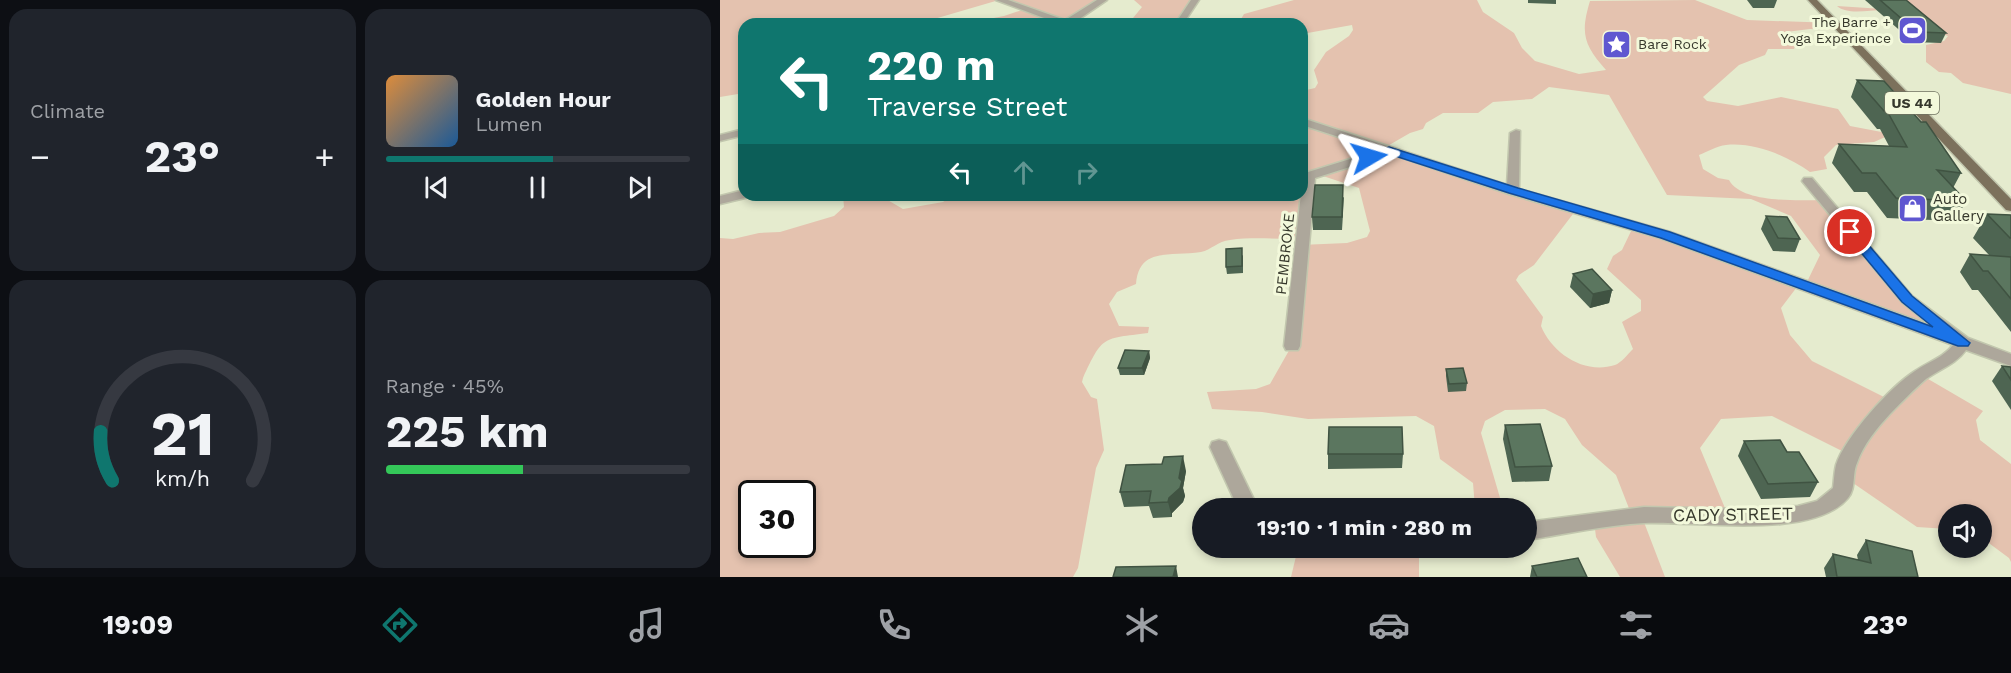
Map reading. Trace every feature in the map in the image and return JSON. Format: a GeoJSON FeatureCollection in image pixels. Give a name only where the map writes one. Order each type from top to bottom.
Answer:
{"type":"FeatureCollection","features":[{"type":"Feature","properties":{"kind":"main road","name":"US 44"},"geometry":{"type":"LineString","coordinates":[[1812,0],[2011,207]]}},
{"type":"Feature","properties":{"kind":"street"},"geometry":{"type":"LineString","coordinates":[[1000,0],[1051,18]]}},
{"type":"Feature","properties":{"kind":"street"},"geometry":{"type":"LineString","coordinates":[[1077,18],[1103,0]]}},
{"type":"Feature","properties":{"kind":"street"},"geometry":{"type":"LineString","coordinates":[[1183,18],[1195,0]]}},
{"type":"Feature","properties":{"kind":"street"},"geometry":{"type":"LineString","coordinates":[[1308,123],[1514,191],[1665,235],[2011,360]]}},
{"type":"Feature","properties":{"kind":"street"},"geometry":{"type":"LineString","coordinates":[[1514,191],[1516,133]]}},
{"type":"Feature","properties":{"kind":"street"},"geometry":{"type":"LineString","coordinates":[[720,138],[738,134]]}},
{"type":"Feature","properties":{"kind":"street","name":"PEMBROKE"},"geometry":{"type":"LineString","coordinates":[[1308,186],[1309,176],[1389,151]]}},
{"type":"Feature","properties":{"kind":"street"},"geometry":{"type":"LineString","coordinates":[[1808,181],[1907,299],[1963,343]]}},
{"type":"Feature","properties":{"kind":"street"},"geometry":{"type":"LineString","coordinates":[[720,200],[738,196]]}},
{"type":"Feature","properties":{"kind":"street","name":"PEMBROKE"},"geometry":{"type":"LineString","coordinates":[[1292,346],[1306,201]]}},
{"type":"Feature","properties":{"kind":"street","name":"CADY STREET"},"geometry":{"type":"LineString","coordinates":[[1537,530],[1644,515],[1741,517],[1798,514],[1823,508],[1842,492],[1846,465],[1856,444],[1870,427],[1919,376],[1954,354],[1963,343]]}},
{"type":"Feature","properties":{"kind":"street"},"geometry":{"type":"LineString","coordinates":[[1219,447],[1243,498]]}},
{"type":"Feature","properties":{"kind":"shaded area"},"geometry":{"type":"Polygon","coordinates":[[[720,0],[999,0],[938,18],[738,18],[738,94],[720,97],[720,0]]]}},
{"type":"Feature","properties":{"kind":"shaded area"},"geometry":{"type":"Polygon","coordinates":[[[1000,0],[1100,0],[1080,18],[994,18],[1028,8],[1000,0]]]}},
{"type":"Feature","properties":{"kind":"shaded area"},"geometry":{"type":"Polygon","coordinates":[[[1134,0],[1197,0],[1185,18],[1133,18],[1142,7],[1134,0]]]}},
{"type":"Feature","properties":{"kind":"shaded area"},"geometry":{"type":"Polygon","coordinates":[[[1294,0],[1477,0],[1483,12],[1514,33],[1522,48],[1535,61],[1579,74],[1606,70],[1593,53],[1586,38],[1585,22],[1590,1],[1695,0],[1747,20],[1835,23],[1842,30],[1810,29],[1786,32],[1796,44],[1794,49],[1768,49],[1765,55],[1739,65],[1703,97],[1707,101],[1738,106],[1781,97],[1838,109],[1850,126],[1892,134],[1874,142],[1836,145],[1824,157],[1827,169],[1810,172],[1770,151],[1737,145],[1723,146],[1699,155],[1703,169],[1718,178],[1729,180],[1736,188],[1758,197],[1825,200],[1909,298],[1952,333],[1806,284],[1820,255],[1791,216],[1751,199],[1667,195],[1609,95],[1549,87],[1532,99],[1493,102],[1478,113],[1443,113],[1426,123],[1423,129],[1410,133],[1384,148],[1576,210],[1534,265],[1519,275],[1516,280],[1543,317],[1541,326],[1546,336],[1561,353],[1581,364],[1592,367],[1615,365],[1633,349],[1622,322],[1641,311],[1641,300],[1607,269],[1613,256],[1622,250],[1633,227],[1800,283],[1781,308],[1790,335],[1812,361],[1890,400],[1923,376],[1983,411],[1976,420],[1980,440],[2011,464],[2011,562],[1992,545],[1992,504],[1938,504],[1938,528],[1917,527],[1853,483],[1850,455],[1772,416],[1721,419],[1700,448],[1727,513],[1642,517],[1665,577],[1620,577],[1596,537],[1594,521],[1630,511],[1616,475],[1582,445],[1565,419],[1545,409],[1505,410],[1485,421],[1481,433],[1500,498],[1474,498],[1473,483],[1440,459],[1434,426],[1416,416],[1308,419],[1262,412],[1212,409],[1207,392],[1256,389],[1270,384],[1291,347],[1300,245],[1347,243],[1367,237],[1370,231],[1359,188],[1314,173],[1308,178],[1308,90],[1315,88],[1318,83],[1314,70],[1326,52],[1349,36],[1353,30],[1352,25],[1308,33],[1308,18],[1242,18],[1244,14],[1294,0]]]}},
{"type":"Feature","properties":{"kind":"shaded area"},"geometry":{"type":"Polygon","coordinates":[[[1898,0],[2011,0],[2011,94],[1963,83],[1951,73],[1939,72],[1926,62],[1926,45],[1944,41],[1948,36],[1887,10],[1847,11],[1837,6],[1883,9],[1898,0]]]}},
{"type":"Feature","properties":{"kind":"shaded area"},"geometry":{"type":"Polygon","coordinates":[[[844,201],[889,201],[903,209],[944,201],[1301,201],[1298,236],[1295,239],[1230,240],[1201,252],[1168,254],[1150,258],[1138,272],[1136,284],[1117,292],[1109,304],[1119,326],[1149,327],[1148,333],[1112,339],[1100,346],[1083,378],[1082,382],[1091,397],[1097,399],[1104,450],[1096,468],[1078,568],[1073,577],[720,577],[720,238],[733,239],[759,233],[780,232],[834,216],[844,207],[844,201]]]}},
{"type":"Feature","properties":{"kind":"shaded area"},"geometry":{"type":"Polygon","coordinates":[[[1296,558],[1419,558],[1419,577],[1291,577],[1296,558]]]}},
{"type":"Feature","properties":{"kind":"building"},"geometry":{"type":"Polygon","coordinates":[[[1880,0],[1906,0],[1946,33],[1917,32],[1880,0]]]}},
{"type":"Feature","properties":{"kind":"building"},"geometry":{"type":"Polygon","coordinates":[[[1857,80],[1884,81],[1921,122],[1926,122],[1961,173],[1937,170],[1966,201],[1896,198],[1876,173],[1862,173],[1839,144],[1907,147],[1887,111],[1884,111],[1857,80]]]}},
{"type":"Feature","properties":{"kind":"building"},"geometry":{"type":"Polygon","coordinates":[[[1315,185],[1343,185],[1342,217],[1312,217],[1315,185]]]}},
{"type":"Feature","properties":{"kind":"building"},"geometry":{"type":"Polygon","coordinates":[[[1987,214],[2011,215],[2011,238],[2010,238],[1987,214]]]}},
{"type":"Feature","properties":{"kind":"building"},"geometry":{"type":"Polygon","coordinates":[[[1766,216],[1787,217],[1800,239],[1778,238],[1766,216]]]}},
{"type":"Feature","properties":{"kind":"building"},"geometry":{"type":"Polygon","coordinates":[[[1242,248],[1242,266],[1226,267],[1226,249],[1242,248]]]}},
{"type":"Feature","properties":{"kind":"building"},"geometry":{"type":"Polygon","coordinates":[[[1970,254],[2011,257],[2011,299],[1988,271],[1983,271],[1970,254]]]}},
{"type":"Feature","properties":{"kind":"building"},"geometry":{"type":"Polygon","coordinates":[[[1592,269],[1612,290],[1593,294],[1573,274],[1592,269]]]}},
{"type":"Feature","properties":{"kind":"building"},"geometry":{"type":"Polygon","coordinates":[[[1125,350],[1149,351],[1142,368],[1118,368],[1125,350]]]}},
{"type":"Feature","properties":{"kind":"building"},"geometry":{"type":"Polygon","coordinates":[[[2002,366],[2011,367],[2011,380],[2002,366]]]}},
{"type":"Feature","properties":{"kind":"building"},"geometry":{"type":"Polygon","coordinates":[[[1463,368],[1467,383],[1449,384],[1446,369],[1463,368]]]}},
{"type":"Feature","properties":{"kind":"building"},"geometry":{"type":"Polygon","coordinates":[[[1540,424],[1552,466],[1515,467],[1505,425],[1540,424]]]}},
{"type":"Feature","properties":{"kind":"building"},"geometry":{"type":"Polygon","coordinates":[[[1329,427],[1402,427],[1403,454],[1328,454],[1329,427]]]}},
{"type":"Feature","properties":{"kind":"building"},"geometry":{"type":"Polygon","coordinates":[[[1780,440],[1787,452],[1799,452],[1818,482],[1768,484],[1744,441],[1780,440]]]}},
{"type":"Feature","properties":{"kind":"building"},"geometry":{"type":"Polygon","coordinates":[[[1183,456],[1179,478],[1182,481],[1180,488],[1169,498],[1168,502],[1149,503],[1151,491],[1120,492],[1126,465],[1162,464],[1164,457],[1183,456]]]}},
{"type":"Feature","properties":{"kind":"building"},"geometry":{"type":"Polygon","coordinates":[[[1866,540],[1912,551],[1918,577],[1837,577],[1833,554],[1871,563],[1866,540]]]}},
{"type":"Feature","properties":{"kind":"building"},"geometry":{"type":"Polygon","coordinates":[[[1578,558],[1587,577],[1537,577],[1532,566],[1578,558]]]}},
{"type":"Feature","properties":{"kind":"building"},"geometry":{"type":"Polygon","coordinates":[[[1176,566],[1173,577],[1113,577],[1116,567],[1176,566]]]}},
{"type":"Feature","properties":{"kind":"place","name":"The Barre + Yoga Experience"},"geometry":{"type":"Point","coordinates":[1912,30]}},
{"type":"Feature","properties":{"kind":"place","name":"Bare Rock"},"geometry":{"type":"Point","coordinates":[1617,44]}},
{"type":"Feature","properties":{"kind":"place","name":"Auto Gallery"},"geometry":{"type":"Point","coordinates":[1912,208]}},
{"type":"Feature","properties":{"kind":"route"},"geometry":{"type":"LineString","coordinates":[[1369,157],[1389,151],[1514,191],[1665,235],[1963,343],[1907,299],[1850,232]]}}]}
